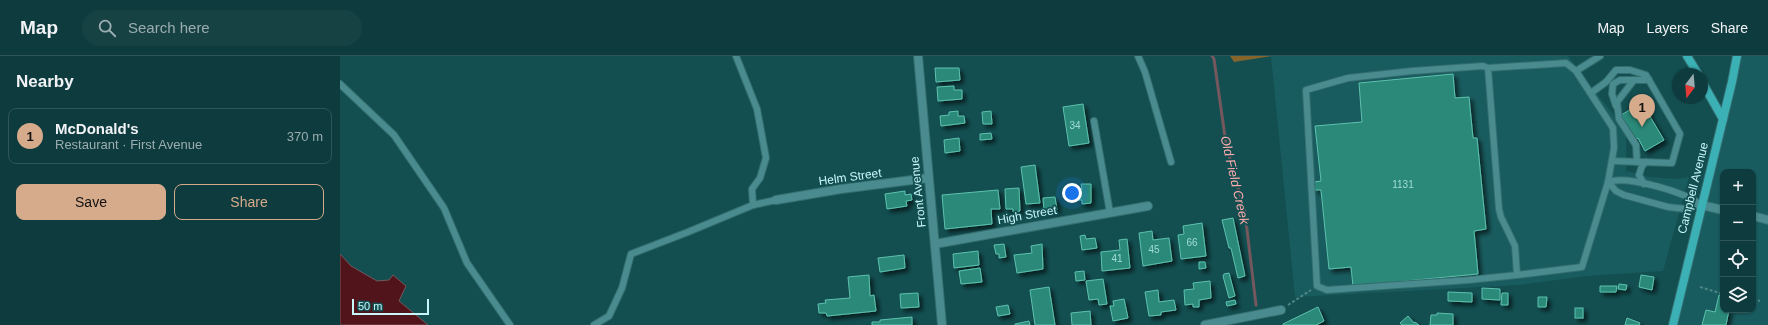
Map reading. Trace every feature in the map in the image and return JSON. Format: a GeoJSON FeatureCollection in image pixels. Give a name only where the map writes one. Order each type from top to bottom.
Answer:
{"type":"FeatureCollection","features":[{"type":"Feature","properties":{"kind":"main road"},"geometry":{"type":"LineString","coordinates":[[1687,56],[1694,68]]}},
{"type":"Feature","properties":{"kind":"main road","name":"Campbell Avenue"},"geometry":{"type":"LineString","coordinates":[[1672,325],[1737,56]]}},
{"type":"Feature","properties":{"kind":"main road"},"geometry":{"type":"LineString","coordinates":[[1708,93],[1723,119]]}},
{"type":"Feature","properties":{"kind":"street","name":"Front Avenue"},"geometry":{"type":"LineString","coordinates":[[918,56],[942,325]]}},
{"type":"Feature","properties":{"kind":"street","name":"Helm Street"},"geometry":{"type":"LineString","coordinates":[[776,200],[841,189],[928,178]]}},
{"type":"Feature","properties":{"kind":"street"},"geometry":{"type":"LineString","coordinates":[[1701,205],[1720,209]]}},
{"type":"Feature","properties":{"kind":"street","name":"High Street"},"geometry":{"type":"LineString","coordinates":[[935,244],[1148,206]]}},
{"type":"Feature","properties":{"kind":"street"},"geometry":{"type":"LineString","coordinates":[[1756,217],[1768,220]]}},
{"type":"Feature","properties":{"kind":"street"},"geometry":{"type":"LineString","coordinates":[[1205,325],[1281,310]]}},
{"type":"Feature","properties":{"kind":"lane"},"geometry":{"type":"LineString","coordinates":[[736,56],[757,109],[766,158],[760,178],[752,189],[753,205]]}},
{"type":"Feature","properties":{"kind":"lane"},"geometry":{"type":"LineString","coordinates":[[1138,56],[1145,72],[1171,162]]}},
{"type":"Feature","properties":{"kind":"lane"},"geometry":{"type":"LineString","coordinates":[[1576,71],[1600,56]]}},
{"type":"Feature","properties":{"kind":"lane"},"geometry":{"type":"LineString","coordinates":[[1566,63],[1576,71],[1613,128],[1614,148],[1608,182],[1582,267],[1469,280],[1327,290],[1317,286],[1306,90],[1348,78],[1412,71],[1483,66],[1488,68],[1566,63]]}},
{"type":"Feature","properties":{"kind":"lane"},"geometry":{"type":"LineString","coordinates":[[1488,68],[1499,209],[1501,217],[1515,246],[1517,275]]}},
{"type":"Feature","properties":{"kind":"lane"},"geometry":{"type":"LineString","coordinates":[[1590,93],[1606,82],[1616,70],[1630,70],[1646,75],[1680,134],[1672,163],[1612,161]]}},
{"type":"Feature","properties":{"kind":"lane"},"geometry":{"type":"LineString","coordinates":[[1618,110],[1612,94],[1613,84],[1620,80],[1649,80]]}},
{"type":"Feature","properties":{"kind":"lane"},"geometry":{"type":"LineString","coordinates":[[1634,80],[1617,102],[1620,119],[1636,145],[1637,162]]}},
{"type":"Feature","properties":{"kind":"lane"},"geometry":{"type":"LineString","coordinates":[[340,84],[394,135],[444,208],[467,263],[510,325]]}},
{"type":"Feature","properties":{"kind":"lane"},"geometry":{"type":"LineString","coordinates":[[1094,121],[1110,213]]}},
{"type":"Feature","properties":{"kind":"lane"},"geometry":{"type":"LineString","coordinates":[[1644,184],[1639,175],[1642,166],[1646,162]]}},
{"type":"Feature","properties":{"kind":"lane"},"geometry":{"type":"LineString","coordinates":[[1608,182],[1621,180],[1644,184],[1683,195],[1701,205]]}},
{"type":"Feature","properties":{"kind":"lane"},"geometry":{"type":"LineString","coordinates":[[1608,182],[1616,191],[1624,195],[1668,207],[1686,209],[1701,205]]}},
{"type":"Feature","properties":{"kind":"lane"},"geometry":{"type":"LineString","coordinates":[[594,325],[610,316],[622,288],[631,254],[753,205],[776,200]]}},
{"type":"Feature","properties":{"kind":"path"},"geometry":{"type":"LineString","coordinates":[[1281,310],[1317,286]]}},
{"type":"Feature","properties":{"kind":"path"},"geometry":{"type":"LineString","coordinates":[[1700,287],[1720,293]]}},
{"type":"Feature","properties":{"kind":"path"},"geometry":{"type":"LineString","coordinates":[[1756,300],[1760,301]]}},
{"type":"Feature","properties":{"kind":"shaded area"},"geometry":{"type":"Polygon","coordinates":[[[1230,56],[1272,56],[1234,62],[1230,56]]]}},
{"type":"Feature","properties":{"kind":"shaded area"},"geometry":{"type":"Polygon","coordinates":[[[1271,56],[1568,56],[1626,131],[1626,171],[1649,177],[1677,179],[1689,177],[1663,271],[1587,276],[1519,285],[1295,297],[1271,56]]]}},
{"type":"Feature","properties":{"kind":"shaded area"},"geometry":{"type":"Polygon","coordinates":[[[1737,56],[1768,56],[1768,325],[1672,325],[1737,56]]]}},
{"type":"Feature","properties":{"kind":"shaded area"},"geometry":{"type":"Polygon","coordinates":[[[340,254],[351,266],[377,281],[389,280],[393,275],[406,286],[399,301],[428,325],[340,325],[340,254]]]}},
{"type":"Feature","properties":{"kind":"building"},"geometry":{"type":"Polygon","coordinates":[[[935,68],[959,68],[960,80],[936,82],[935,68]]]}},
{"type":"Feature","properties":{"kind":"building"},"geometry":{"type":"Polygon","coordinates":[[[1453,74],[1455,98],[1469,97],[1473,138],[1477,138],[1486,229],[1474,231],[1478,274],[1353,286],[1351,267],[1329,269],[1321,190],[1315,190],[1314,182],[1321,181],[1315,126],[1362,122],[1359,83],[1453,74]]]}},
{"type":"Feature","properties":{"kind":"building"},"geometry":{"type":"Polygon","coordinates":[[[954,86],[954,90],[962,90],[962,99],[938,101],[937,87],[954,86]]]}},
{"type":"Feature","properties":{"kind":"building"},"geometry":{"type":"Polygon","coordinates":[[[1642,103],[1664,140],[1645,151],[1638,138],[1635,140],[1621,115],[1642,103]]]}},
{"type":"Feature","properties":{"kind":"building"},"geometry":{"type":"Polygon","coordinates":[[[1083,104],[1089,143],[1069,146],[1063,107],[1083,104]]]}},
{"type":"Feature","properties":{"kind":"building"},"geometry":{"type":"Polygon","coordinates":[[[958,111],[958,116],[964,116],[965,123],[941,126],[940,116],[949,115],[949,112],[958,111]]]}},
{"type":"Feature","properties":{"kind":"building"},"geometry":{"type":"Polygon","coordinates":[[[991,111],[992,124],[983,124],[982,112],[991,111]]]}},
{"type":"Feature","properties":{"kind":"building"},"geometry":{"type":"Polygon","coordinates":[[[991,133],[992,139],[980,140],[980,134],[991,133]]]}},
{"type":"Feature","properties":{"kind":"building"},"geometry":{"type":"Polygon","coordinates":[[[959,138],[960,151],[945,153],[944,140],[959,138]]]}},
{"type":"Feature","properties":{"kind":"building"},"geometry":{"type":"Polygon","coordinates":[[[1035,165],[1040,203],[1026,204],[1021,167],[1035,165]]]}},
{"type":"Feature","properties":{"kind":"building"},"geometry":{"type":"Polygon","coordinates":[[[1081,184],[1091,184],[1091,203],[1082,204],[1082,200],[1078,200],[1078,189],[1082,189],[1081,184]]]}},
{"type":"Feature","properties":{"kind":"building"},"geometry":{"type":"Polygon","coordinates":[[[1019,188],[1020,211],[1013,212],[1013,209],[1006,209],[1005,189],[1019,188]]]}},
{"type":"Feature","properties":{"kind":"building"},"geometry":{"type":"Polygon","coordinates":[[[998,190],[1000,209],[991,209],[992,224],[945,229],[942,195],[998,190]]]}},
{"type":"Feature","properties":{"kind":"building"},"geometry":{"type":"Polygon","coordinates":[[[905,191],[905,195],[911,194],[912,200],[906,201],[907,206],[887,209],[885,194],[905,191]]]}},
{"type":"Feature","properties":{"kind":"building"},"geometry":{"type":"Polygon","coordinates":[[[1055,197],[1057,210],[1044,211],[1043,198],[1055,197]]]}},
{"type":"Feature","properties":{"kind":"building"},"geometry":{"type":"Polygon","coordinates":[[[1233,218],[1245,276],[1238,278],[1231,248],[1229,248],[1222,220],[1233,218]]]}},
{"type":"Feature","properties":{"kind":"building"},"geometry":{"type":"Polygon","coordinates":[[[1202,223],[1206,256],[1181,259],[1178,235],[1184,234],[1183,226],[1202,223]]]}},
{"type":"Feature","properties":{"kind":"building"},"geometry":{"type":"Polygon","coordinates":[[[1152,231],[1153,240],[1169,238],[1172,261],[1143,266],[1139,233],[1152,231]]]}},
{"type":"Feature","properties":{"kind":"building"},"geometry":{"type":"Polygon","coordinates":[[[1085,235],[1086,239],[1095,238],[1097,248],[1082,250],[1080,236],[1085,235]]]}},
{"type":"Feature","properties":{"kind":"building"},"geometry":{"type":"Polygon","coordinates":[[[1127,239],[1130,268],[1102,271],[1101,252],[1120,250],[1119,240],[1127,239]]]}},
{"type":"Feature","properties":{"kind":"building"},"geometry":{"type":"Polygon","coordinates":[[[1004,244],[1006,257],[999,258],[999,254],[996,254],[994,245],[1004,244]]]}},
{"type":"Feature","properties":{"kind":"building"},"geometry":{"type":"Polygon","coordinates":[[[1042,244],[1043,269],[1017,273],[1014,255],[1032,253],[1031,246],[1042,244]]]}},
{"type":"Feature","properties":{"kind":"building"},"geometry":{"type":"Polygon","coordinates":[[[978,251],[979,265],[954,268],[953,254],[978,251]]]}},
{"type":"Feature","properties":{"kind":"building"},"geometry":{"type":"Polygon","coordinates":[[[904,255],[905,268],[880,272],[878,258],[904,255]]]}},
{"type":"Feature","properties":{"kind":"building"},"geometry":{"type":"Polygon","coordinates":[[[1199,262],[1205,262],[1206,268],[1199,269],[1199,262]]]}},
{"type":"Feature","properties":{"kind":"building"},"geometry":{"type":"Polygon","coordinates":[[[980,268],[982,282],[961,284],[959,271],[980,268]]]}},
{"type":"Feature","properties":{"kind":"building"},"geometry":{"type":"Polygon","coordinates":[[[1084,271],[1085,280],[1076,281],[1075,272],[1084,271]]]}},
{"type":"Feature","properties":{"kind":"building"},"geometry":{"type":"Polygon","coordinates":[[[1229,273],[1235,296],[1229,298],[1223,276],[1224,274],[1229,273]]]}},
{"type":"Feature","properties":{"kind":"building"},"geometry":{"type":"Polygon","coordinates":[[[869,275],[870,296],[874,295],[876,311],[827,316],[826,313],[819,313],[818,304],[826,303],[825,300],[850,298],[848,277],[869,275]]]}},
{"type":"Feature","properties":{"kind":"building"},"geometry":{"type":"Polygon","coordinates":[[[1641,275],[1654,277],[1652,290],[1639,287],[1641,275]]]}},
{"type":"Feature","properties":{"kind":"building"},"geometry":{"type":"Polygon","coordinates":[[[1103,279],[1107,304],[1099,305],[1098,299],[1089,300],[1086,281],[1103,279]]]}},
{"type":"Feature","properties":{"kind":"building"},"geometry":{"type":"Polygon","coordinates":[[[1210,281],[1211,298],[1199,300],[1199,307],[1193,307],[1193,304],[1185,305],[1184,290],[1194,289],[1193,283],[1210,281]]]}},
{"type":"Feature","properties":{"kind":"building"},"geometry":{"type":"Polygon","coordinates":[[[1619,284],[1627,285],[1626,290],[1618,289],[1619,284]]]}},
{"type":"Feature","properties":{"kind":"building"},"geometry":{"type":"Polygon","coordinates":[[[1600,286],[1617,286],[1616,292],[1600,292],[1600,286]]]}},
{"type":"Feature","properties":{"kind":"building"},"geometry":{"type":"Polygon","coordinates":[[[1049,287],[1055,325],[1035,325],[1030,290],[1049,287]]]}},
{"type":"Feature","properties":{"kind":"building"},"geometry":{"type":"Polygon","coordinates":[[[1482,288],[1500,289],[1500,300],[1482,299],[1482,288]]]}},
{"type":"Feature","properties":{"kind":"building"},"geometry":{"type":"Polygon","coordinates":[[[1158,290],[1159,302],[1174,300],[1176,310],[1161,312],[1161,315],[1149,316],[1145,292],[1158,290]]]}},
{"type":"Feature","properties":{"kind":"building"},"geometry":{"type":"Polygon","coordinates":[[[1448,292],[1472,293],[1472,302],[1448,301],[1448,292]]]}},
{"type":"Feature","properties":{"kind":"building"},"geometry":{"type":"Polygon","coordinates":[[[918,293],[919,307],[901,308],[900,294],[918,293]]]}},
{"type":"Feature","properties":{"kind":"building"},"geometry":{"type":"Polygon","coordinates":[[[1502,293],[1508,293],[1508,305],[1501,305],[1502,293]]]}},
{"type":"Feature","properties":{"kind":"building"},"geometry":{"type":"Polygon","coordinates":[[[1720,295],[1720,313],[1728,313],[1726,325],[1702,325],[1706,310],[1715,312],[1720,295]]]}},
{"type":"Feature","properties":{"kind":"building"},"geometry":{"type":"Polygon","coordinates":[[[1538,297],[1547,297],[1546,307],[1538,307],[1538,297]]]}},
{"type":"Feature","properties":{"kind":"building"},"geometry":{"type":"Polygon","coordinates":[[[1124,299],[1128,318],[1113,321],[1110,306],[1114,306],[1113,301],[1124,299]]]}},
{"type":"Feature","properties":{"kind":"building"},"geometry":{"type":"Polygon","coordinates":[[[1235,300],[1236,304],[1227,306],[1226,302],[1235,300]]]}},
{"type":"Feature","properties":{"kind":"building"},"geometry":{"type":"Polygon","coordinates":[[[1008,305],[1010,314],[998,316],[996,307],[1008,305]]]}},
{"type":"Feature","properties":{"kind":"building"},"geometry":{"type":"Polygon","coordinates":[[[1318,307],[1324,321],[1316,325],[1283,325],[1283,324],[1318,307]]]}},
{"type":"Feature","properties":{"kind":"building"},"geometry":{"type":"Polygon","coordinates":[[[1575,308],[1583,308],[1583,318],[1575,318],[1575,308]]]}},
{"type":"Feature","properties":{"kind":"building"},"geometry":{"type":"Polygon","coordinates":[[[1090,311],[1091,325],[1072,325],[1071,313],[1090,311]]]}},
{"type":"Feature","properties":{"kind":"building"},"geometry":{"type":"Polygon","coordinates":[[[1437,313],[1453,314],[1453,325],[1430,325],[1431,315],[1437,315],[1437,313]]]}},
{"type":"Feature","properties":{"kind":"building"},"geometry":{"type":"Polygon","coordinates":[[[1408,316],[1414,323],[1415,322],[1419,325],[1402,325],[1400,323],[1408,316]]]}},
{"type":"Feature","properties":{"kind":"building"},"geometry":{"type":"Polygon","coordinates":[[[912,317],[912,325],[872,325],[872,322],[880,322],[880,320],[912,317]]]}},
{"type":"Feature","properties":{"kind":"building"},"geometry":{"type":"Polygon","coordinates":[[[1627,318],[1640,323],[1639,325],[1625,325],[1627,318]]]}},
{"type":"Feature","properties":{"kind":"building"},"geometry":{"type":"Polygon","coordinates":[[[1029,321],[1030,325],[1015,325],[1015,324],[1029,321]]]}},
{"type":"Feature","properties":{"kind":"waterway","name":"Old Field Creek"},"geometry":{"type":"LineString","coordinates":[[1212,56],[1214,59],[1226,144],[1245,213],[1256,305]]}},
{"type":"Feature","properties":{"kind":"place","name":"McDonald's"},"geometry":{"type":"Point","coordinates":[1642,127]}}]}
